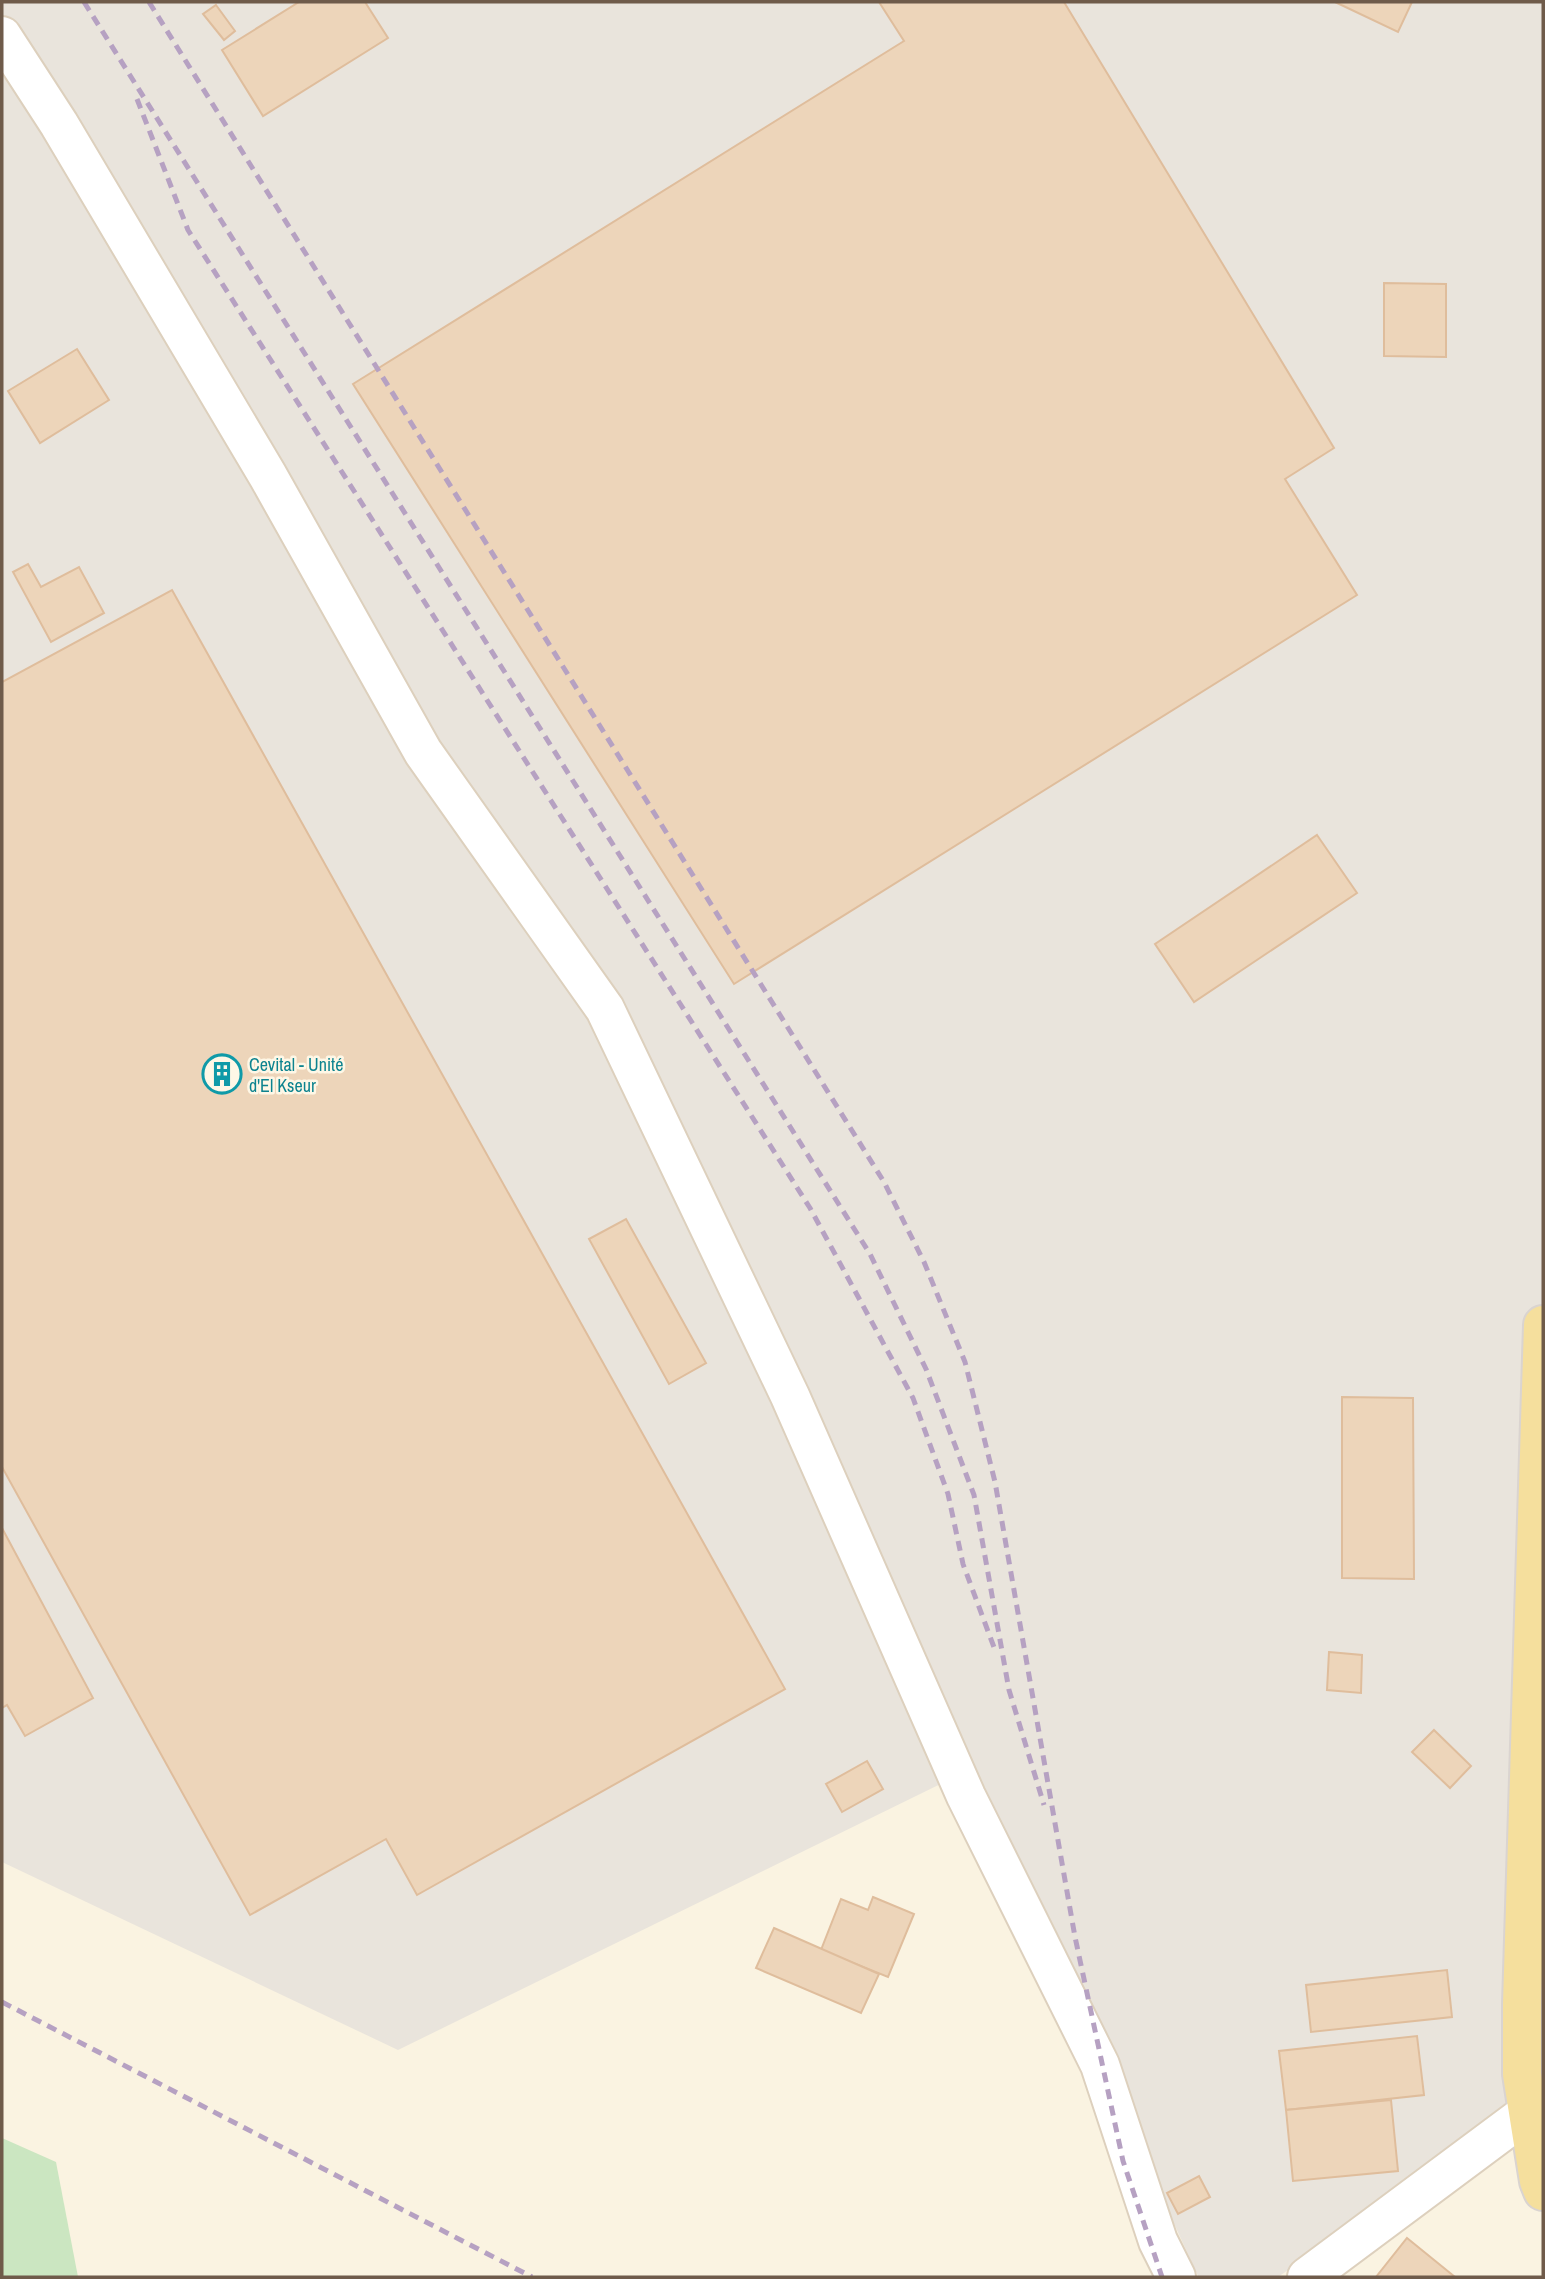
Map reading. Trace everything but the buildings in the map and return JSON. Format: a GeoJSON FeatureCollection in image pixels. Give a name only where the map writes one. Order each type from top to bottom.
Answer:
{"type":"FeatureCollection","features":[{"type":"Feature","properties":{"kind":"main road"},"geometry":{"type":"LineString","coordinates":[[1543,1325],[1522,2004],[1522,2074],[1539,2181],[1543,2191]]}},
{"type":"Feature","properties":{"kind":"street"},"geometry":{"type":"LineString","coordinates":[[2,36],[59,124],[268,476],[423,752],[605,1009],[790,1396],[966,1796],[1100,2065],[1158,2241],[1176,2277]]}},
{"type":"Feature","properties":{"kind":"street"},"geometry":{"type":"LineString","coordinates":[[1307,2277],[1527,2113]]}},
{"type":"Feature","properties":{"kind":"shaded area"},"geometry":{"type":"Polygon","coordinates":[[[2,2],[1543,2],[1543,2092],[1278,2277],[1198,2276],[967,1771],[398,2050],[2,1862],[2,2]]]}},
{"type":"Feature","properties":{"kind":"green space"},"geometry":{"type":"Polygon","coordinates":[[[2,2138],[56,2162],[78,2277],[2,2277],[2,2138]]]}},
{"type":"Feature","properties":{"kind":"railway"},"geometry":{"type":"LineString","coordinates":[[84,2],[870,1254],[926,1369],[974,1495],[1009,1690],[1044,1805]]}},
{"type":"Feature","properties":{"kind":"railway"},"geometry":{"type":"LineString","coordinates":[[149,2],[884,1182],[924,1262],[965,1362],[995,1482],[1075,1937],[1123,2161],[1162,2277]]}},
{"type":"Feature","properties":{"kind":"railway"},"geometry":{"type":"LineString","coordinates":[[137,99],[188,230],[810,1208],[913,1398],[948,1494],[963,1564],[995,1650]]}},
{"type":"Feature","properties":{"kind":"railway"},"geometry":{"type":"LineString","coordinates":[[2,2002],[532,2277]]}},
{"type":"Feature","properties":{"kind":"place","name":"Cevital - Unité d'El Kseur"},"geometry":{"type":"Point","coordinates":[222,1074]}}]}
